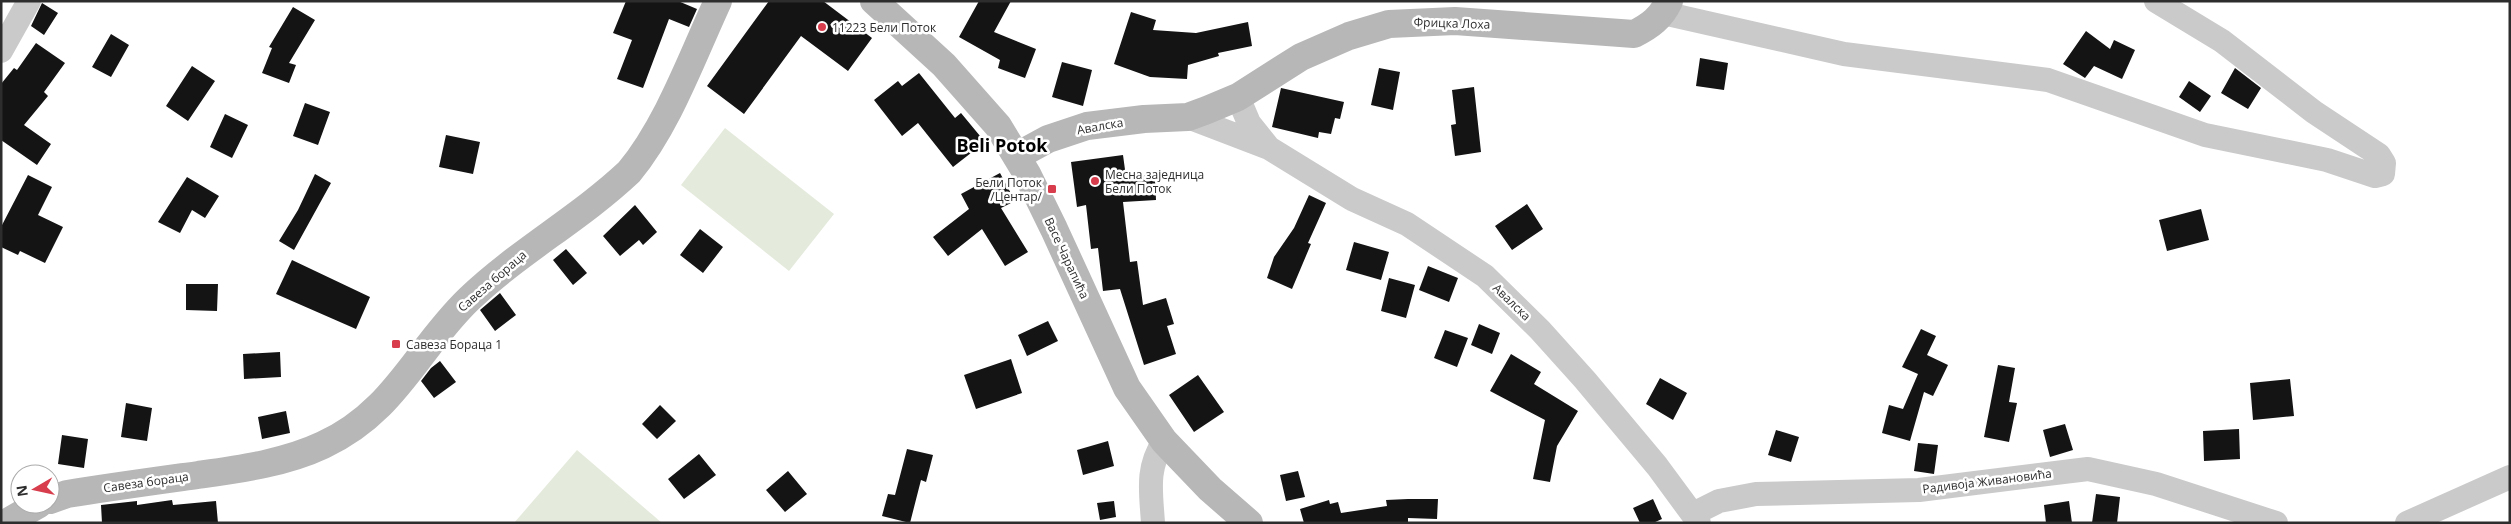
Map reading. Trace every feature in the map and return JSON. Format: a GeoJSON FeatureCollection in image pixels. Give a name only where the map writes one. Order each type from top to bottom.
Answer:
{"type":"FeatureCollection","features":[{"type":"Feature","properties":{"kind":"street"},"geometry":{"type":"LineString","coordinates":[[1,51],[29,1]]}},
{"type":"Feature","properties":{"kind":"street","name":"Савеза бораца"},"geometry":{"type":"LineString","coordinates":[[60,496],[233,470],[283,459],[323,445],[356,427],[387,400],[440,331],[468,300],[508,265],[629,172],[639,160],[665,115],[718,1]]}},
{"type":"Feature","properties":{"kind":"street","name":"Васе Чарапића"},"geometry":{"type":"LineString","coordinates":[[874,1],[960,82],[998,126],[1017,156],[1054,229],[1127,388],[1164,440],[1210,488],[1249,523]]}},
{"type":"Feature","properties":{"kind":"street"},"geometry":{"type":"LineString","coordinates":[[1666,7],[1844,54],[2048,80],[2205,135],[2327,160],[2374,176],[2383,174],[2384,163],[2379,155],[2314,112],[2222,41],[2156,1]]}},
{"type":"Feature","properties":{"kind":"street","name":"Фрицка Лоха"},"geometry":{"type":"LineString","coordinates":[[1238,97],[1296,59],[1350,36],[1389,24],[1455,21],[1634,34],[1648,26],[1666,7]]}},
{"type":"Feature","properties":{"kind":"street","name":"Авалска"},"geometry":{"type":"LineString","coordinates":[[1017,156],[1048,139],[1087,126],[1144,119],[1188,117],[1238,97],[1249,123],[1269,148]]}},
{"type":"Feature","properties":{"kind":"street","name":"Авалска"},"geometry":{"type":"LineString","coordinates":[[1188,117],[1269,148],[1352,198],[1407,224],[1485,276],[1540,330],[1585,380],[1657,466],[1696,518]]}},
{"type":"Feature","properties":{"kind":"street"},"geometry":{"type":"LineString","coordinates":[[1153,523],[1151,466],[1154,455],[1164,440]]}},
{"type":"Feature","properties":{"kind":"street","name":"Радивоја Живановића"},"geometry":{"type":"LineString","coordinates":[[1696,518],[1719,501],[1756,494],[1919,490],[2088,469],[2156,484],[2276,523]]}},
{"type":"Feature","properties":{"kind":"street"},"geometry":{"type":"LineString","coordinates":[[2407,523],[2510,477]]}},
{"type":"Feature","properties":{"kind":"street"},"geometry":{"type":"LineString","coordinates":[[6,523],[22,514]]}},
{"type":"Feature","properties":{"kind":"shaded area"},"geometry":{"type":"Polygon","coordinates":[[[725,128],[834,214],[789,271],[681,185],[725,128]]]}},
{"type":"Feature","properties":{"kind":"shaded area"},"geometry":{"type":"Polygon","coordinates":[[[577,450],[662,523],[514,523],[577,450]]]}},
{"type":"Feature","properties":{"kind":"building"},"geometry":{"type":"Polygon","coordinates":[[[626,1],[678,1],[697,9],[689,27],[669,19],[643,88],[617,79],[632,40],[613,33],[626,1]]]}},
{"type":"Feature","properties":{"kind":"building"},"geometry":{"type":"Polygon","coordinates":[[[769,1],[823,1],[872,38],[848,71],[801,36],[744,114],[707,86],[769,1]]]}},
{"type":"Feature","properties":{"kind":"building"},"geometry":{"type":"Polygon","coordinates":[[[979,1],[1011,1],[994,32],[1036,49],[1025,78],[998,68],[1000,60],[959,37],[979,1]]]}},
{"type":"Feature","properties":{"kind":"building"},"geometry":{"type":"Polygon","coordinates":[[[42,3],[58,13],[44,35],[31,26],[42,3]]]}},
{"type":"Feature","properties":{"kind":"building"},"geometry":{"type":"Polygon","coordinates":[[[293,7],[315,20],[289,63],[296,65],[289,83],[262,73],[272,48],[269,47],[293,7]]]}},
{"type":"Feature","properties":{"kind":"building"},"geometry":{"type":"Polygon","coordinates":[[[1131,12],[1156,20],[1153,30],[1196,33],[1248,22],[1252,46],[1218,53],[1219,56],[1188,65],[1187,79],[1150,77],[1114,64],[1131,12]]]}},
{"type":"Feature","properties":{"kind":"building"},"geometry":{"type":"Polygon","coordinates":[[[2086,31],[2110,49],[2114,40],[2135,50],[2122,79],[2094,66],[2085,78],[2063,64],[2086,31]]]}},
{"type":"Feature","properties":{"kind":"building"},"geometry":{"type":"Polygon","coordinates":[[[111,34],[129,45],[111,77],[92,67],[111,34]]]}},
{"type":"Feature","properties":{"kind":"building"},"geometry":{"type":"Polygon","coordinates":[[[36,43],[65,63],[44,92],[48,96],[24,125],[51,144],[37,165],[1,140],[1,84],[14,68],[17,70],[36,43]]]}},
{"type":"Feature","properties":{"kind":"building"},"geometry":{"type":"Polygon","coordinates":[[[1700,58],[1728,63],[1724,90],[1696,86],[1700,58]]]}},
{"type":"Feature","properties":{"kind":"building"},"geometry":{"type":"Polygon","coordinates":[[[1062,62],[1092,70],[1083,106],[1052,97],[1062,62]]]}},
{"type":"Feature","properties":{"kind":"building"},"geometry":{"type":"Polygon","coordinates":[[[192,66],[215,81],[188,121],[166,106],[192,66]]]}},
{"type":"Feature","properties":{"kind":"building"},"geometry":{"type":"Polygon","coordinates":[[[1379,68],[1400,72],[1393,110],[1371,105],[1379,68]]]}},
{"type":"Feature","properties":{"kind":"building"},"geometry":{"type":"Polygon","coordinates":[[[2235,68],[2261,88],[2248,109],[2221,93],[2235,68]]]}},
{"type":"Feature","properties":{"kind":"building"},"geometry":{"type":"Polygon","coordinates":[[[919,73],[955,118],[961,113],[985,142],[953,167],[918,123],[902,136],[874,100],[898,81],[902,86],[919,73]]]}},
{"type":"Feature","properties":{"kind":"building"},"geometry":{"type":"Polygon","coordinates":[[[2189,81],[2211,96],[2200,112],[2179,97],[2189,81]]]}},
{"type":"Feature","properties":{"kind":"building"},"geometry":{"type":"Polygon","coordinates":[[[1474,87],[1481,152],[1455,156],[1451,125],[1456,124],[1452,90],[1474,87]]]}},
{"type":"Feature","properties":{"kind":"building"},"geometry":{"type":"Polygon","coordinates":[[[1281,88],[1344,102],[1340,119],[1335,118],[1331,134],[1319,132],[1318,138],[1272,127],[1281,88]]]}},
{"type":"Feature","properties":{"kind":"building"},"geometry":{"type":"Polygon","coordinates":[[[305,103],[330,112],[318,145],[293,136],[305,103]]]}},
{"type":"Feature","properties":{"kind":"building"},"geometry":{"type":"Polygon","coordinates":[[[225,114],[248,125],[232,158],[210,147],[225,114]]]}},
{"type":"Feature","properties":{"kind":"building"},"geometry":{"type":"Polygon","coordinates":[[[446,135],[480,142],[473,174],[439,167],[446,135]]]}},
{"type":"Feature","properties":{"kind":"building"},"geometry":{"type":"Polygon","coordinates":[[[1123,155],[1126,177],[1155,175],[1156,200],[1123,202],[1130,262],[1137,261],[1143,305],[1166,298],[1174,324],[1167,326],[1176,354],[1144,365],[1120,289],[1103,291],[1098,248],[1091,249],[1086,205],[1077,207],[1071,162],[1123,155]]]}},
{"type":"Feature","properties":{"kind":"building"},"geometry":{"type":"Polygon","coordinates":[[[1000,173],[1015,201],[1001,208],[1028,252],[1005,266],[982,229],[948,256],[933,237],[969,209],[961,194],[1000,173]]]}},
{"type":"Feature","properties":{"kind":"building"},"geometry":{"type":"Polygon","coordinates":[[[315,174],[331,183],[294,250],[279,241],[298,210],[315,174]]]}},
{"type":"Feature","properties":{"kind":"building"},"geometry":{"type":"Polygon","coordinates":[[[28,175],[52,187],[38,215],[63,227],[45,263],[20,251],[18,255],[1,247],[1,227],[28,175]]]}},
{"type":"Feature","properties":{"kind":"building"},"geometry":{"type":"Polygon","coordinates":[[[187,177],[219,196],[205,218],[192,210],[180,233],[158,222],[187,177]]]}},
{"type":"Feature","properties":{"kind":"building"},"geometry":{"type":"Polygon","coordinates":[[[1309,195],[1326,203],[1308,243],[1311,244],[1292,289],[1267,278],[1274,257],[1294,228],[1309,195]]]}},
{"type":"Feature","properties":{"kind":"building"},"geometry":{"type":"Polygon","coordinates":[[[1527,204],[1543,229],[1512,250],[1495,226],[1527,204]]]}},
{"type":"Feature","properties":{"kind":"building"},"geometry":{"type":"Polygon","coordinates":[[[635,205],[657,232],[643,245],[639,240],[620,256],[603,236],[635,205]]]}},
{"type":"Feature","properties":{"kind":"building"},"geometry":{"type":"Polygon","coordinates":[[[2201,209],[2209,240],[2167,251],[2159,220],[2201,209]]]}},
{"type":"Feature","properties":{"kind":"building"},"geometry":{"type":"Polygon","coordinates":[[[700,229],[723,247],[703,273],[680,255],[700,229]]]}},
{"type":"Feature","properties":{"kind":"building"},"geometry":{"type":"Polygon","coordinates":[[[1354,242],[1389,252],[1381,280],[1346,270],[1354,242]]]}},
{"type":"Feature","properties":{"kind":"building"},"geometry":{"type":"Polygon","coordinates":[[[566,249],[587,273],[573,285],[553,260],[566,249]]]}},
{"type":"Feature","properties":{"kind":"building"},"geometry":{"type":"Polygon","coordinates":[[[292,260],[370,297],[356,329],[276,294],[292,260]]]}},
{"type":"Feature","properties":{"kind":"building"},"geometry":{"type":"Polygon","coordinates":[[[1428,266],[1458,278],[1449,302],[1419,290],[1428,266]]]}},
{"type":"Feature","properties":{"kind":"building"},"geometry":{"type":"Polygon","coordinates":[[[1389,278],[1415,285],[1406,318],[1381,311],[1389,278]]]}},
{"type":"Feature","properties":{"kind":"building"},"geometry":{"type":"Polygon","coordinates":[[[186,284],[218,284],[217,311],[186,310],[186,284]]]}},
{"type":"Feature","properties":{"kind":"building"},"geometry":{"type":"Polygon","coordinates":[[[500,293],[516,315],[495,331],[480,310],[500,293]]]}},
{"type":"Feature","properties":{"kind":"building"},"geometry":{"type":"Polygon","coordinates":[[[1048,321],[1058,341],[1027,356],[1018,335],[1048,321]]]}},
{"type":"Feature","properties":{"kind":"building"},"geometry":{"type":"Polygon","coordinates":[[[1479,324],[1500,333],[1492,354],[1471,345],[1479,324]]]}},
{"type":"Feature","properties":{"kind":"building"},"geometry":{"type":"Polygon","coordinates":[[[1921,329],[1936,336],[1927,355],[1948,365],[1933,396],[1924,392],[1910,441],[1882,433],[1889,405],[1903,409],[1918,374],[1902,367],[1921,329]]]}},
{"type":"Feature","properties":{"kind":"building"},"geometry":{"type":"Polygon","coordinates":[[[1445,330],[1468,338],[1457,367],[1434,358],[1445,330]]]}},
{"type":"Feature","properties":{"kind":"building"},"geometry":{"type":"Polygon","coordinates":[[[280,352],[281,377],[244,379],[243,354],[280,352]]]}},
{"type":"Feature","properties":{"kind":"building"},"geometry":{"type":"Polygon","coordinates":[[[1511,354],[1541,372],[1534,384],[1578,411],[1557,446],[1550,482],[1533,479],[1545,420],[1490,391],[1511,354]]]}},
{"type":"Feature","properties":{"kind":"building"},"geometry":{"type":"Polygon","coordinates":[[[1011,359],[1022,393],[976,409],[964,375],[1011,359]]]}},
{"type":"Feature","properties":{"kind":"building"},"geometry":{"type":"Polygon","coordinates":[[[440,361],[456,382],[434,398],[421,381],[431,368],[440,361]]]}},
{"type":"Feature","properties":{"kind":"building"},"geometry":{"type":"Polygon","coordinates":[[[1998,365],[2015,368],[2009,402],[2017,403],[2009,442],[1984,437],[1998,365]]]}},
{"type":"Feature","properties":{"kind":"building"},"geometry":{"type":"Polygon","coordinates":[[[1198,375],[1224,412],[1194,432],[1169,395],[1198,375]]]}},
{"type":"Feature","properties":{"kind":"building"},"geometry":{"type":"Polygon","coordinates":[[[1660,378],[1687,393],[1673,420],[1646,404],[1660,378]]]}},
{"type":"Feature","properties":{"kind":"building"},"geometry":{"type":"Polygon","coordinates":[[[2290,379],[2294,416],[2253,420],[2250,383],[2290,379]]]}},
{"type":"Feature","properties":{"kind":"building"},"geometry":{"type":"Polygon","coordinates":[[[126,403],[152,408],[147,441],[121,437],[126,403]]]}},
{"type":"Feature","properties":{"kind":"building"},"geometry":{"type":"Polygon","coordinates":[[[660,405],[676,421],[657,439],[642,424],[660,405]]]}},
{"type":"Feature","properties":{"kind":"building"},"geometry":{"type":"Polygon","coordinates":[[[286,411],[290,433],[262,439],[258,417],[286,411]]]}},
{"type":"Feature","properties":{"kind":"building"},"geometry":{"type":"Polygon","coordinates":[[[2065,424],[2073,450],[2050,457],[2043,430],[2065,424]]]}},
{"type":"Feature","properties":{"kind":"building"},"geometry":{"type":"Polygon","coordinates":[[[2239,429],[2240,459],[2204,461],[2203,431],[2239,429]]]}},
{"type":"Feature","properties":{"kind":"building"},"geometry":{"type":"Polygon","coordinates":[[[1776,430],[1799,437],[1791,462],[1768,455],[1776,430]]]}},
{"type":"Feature","properties":{"kind":"building"},"geometry":{"type":"Polygon","coordinates":[[[62,435],[88,439],[84,468],[58,464],[62,435]]]}},
{"type":"Feature","properties":{"kind":"building"},"geometry":{"type":"Polygon","coordinates":[[[1108,441],[1114,466],[1083,475],[1077,450],[1108,441]]]}},
{"type":"Feature","properties":{"kind":"building"},"geometry":{"type":"Polygon","coordinates":[[[1918,443],[1938,445],[1934,474],[1914,471],[1918,443]]]}},
{"type":"Feature","properties":{"kind":"building"},"geometry":{"type":"Polygon","coordinates":[[[907,449],[933,455],[926,482],[921,480],[910,523],[882,516],[888,494],[895,495],[907,449]]]}},
{"type":"Feature","properties":{"kind":"building"},"geometry":{"type":"Polygon","coordinates":[[[699,454],[716,475],[684,499],[668,479],[699,454]]]}},
{"type":"Feature","properties":{"kind":"building"},"geometry":{"type":"Polygon","coordinates":[[[788,471],[807,494],[785,512],[766,490],[788,471]]]}},
{"type":"Feature","properties":{"kind":"building"},"geometry":{"type":"Polygon","coordinates":[[[1298,471],[1305,497],[1286,501],[1280,475],[1298,471]]]}},
{"type":"Feature","properties":{"kind":"building"},"geometry":{"type":"Polygon","coordinates":[[[2096,494],[2120,497],[2117,523],[2092,523],[2096,494]]]}},
{"type":"Feature","properties":{"kind":"building"},"geometry":{"type":"Polygon","coordinates":[[[1438,499],[1437,519],[1408,518],[1408,523],[1304,523],[1300,509],[1329,500],[1330,504],[1338,502],[1341,513],[1387,506],[1386,500],[1438,499]]]}},
{"type":"Feature","properties":{"kind":"building"},"geometry":{"type":"Polygon","coordinates":[[[1653,499],[1662,519],[1653,523],[1640,523],[1633,508],[1653,499]]]}},
{"type":"Feature","properties":{"kind":"building"},"geometry":{"type":"Polygon","coordinates":[[[172,500],[173,505],[216,501],[218,523],[102,523],[101,505],[137,501],[137,505],[172,500]]]}},
{"type":"Feature","properties":{"kind":"building"},"geometry":{"type":"Polygon","coordinates":[[[1114,501],[1116,517],[1100,520],[1097,503],[1114,501]]]}},
{"type":"Feature","properties":{"kind":"building"},"geometry":{"type":"Polygon","coordinates":[[[2069,501],[2072,523],[2046,523],[2044,505],[2069,501]]]}},
{"type":"Feature","properties":{"kind":"place","name":"11223 Бели Поток"},"geometry":{"type":"Point","coordinates":[822,27]}},
{"type":"Feature","properties":{"kind":"place","name":"Месна заједница Бели Поток"},"geometry":{"type":"Point","coordinates":[1095,181]}},
{"type":"Feature","properties":{"kind":"place","name":"Бели Поток /Центар/"},"geometry":{"type":"Point","coordinates":[1052,189]}},
{"type":"Feature","properties":{"kind":"place","name":"Савеза Бораца 1"},"geometry":{"type":"Point","coordinates":[396,344]}},
{"type":"Feature","properties":{"kind":"district","name":"Beli Potok"},"geometry":{"type":"Point","coordinates":[1002,145]}}]}
